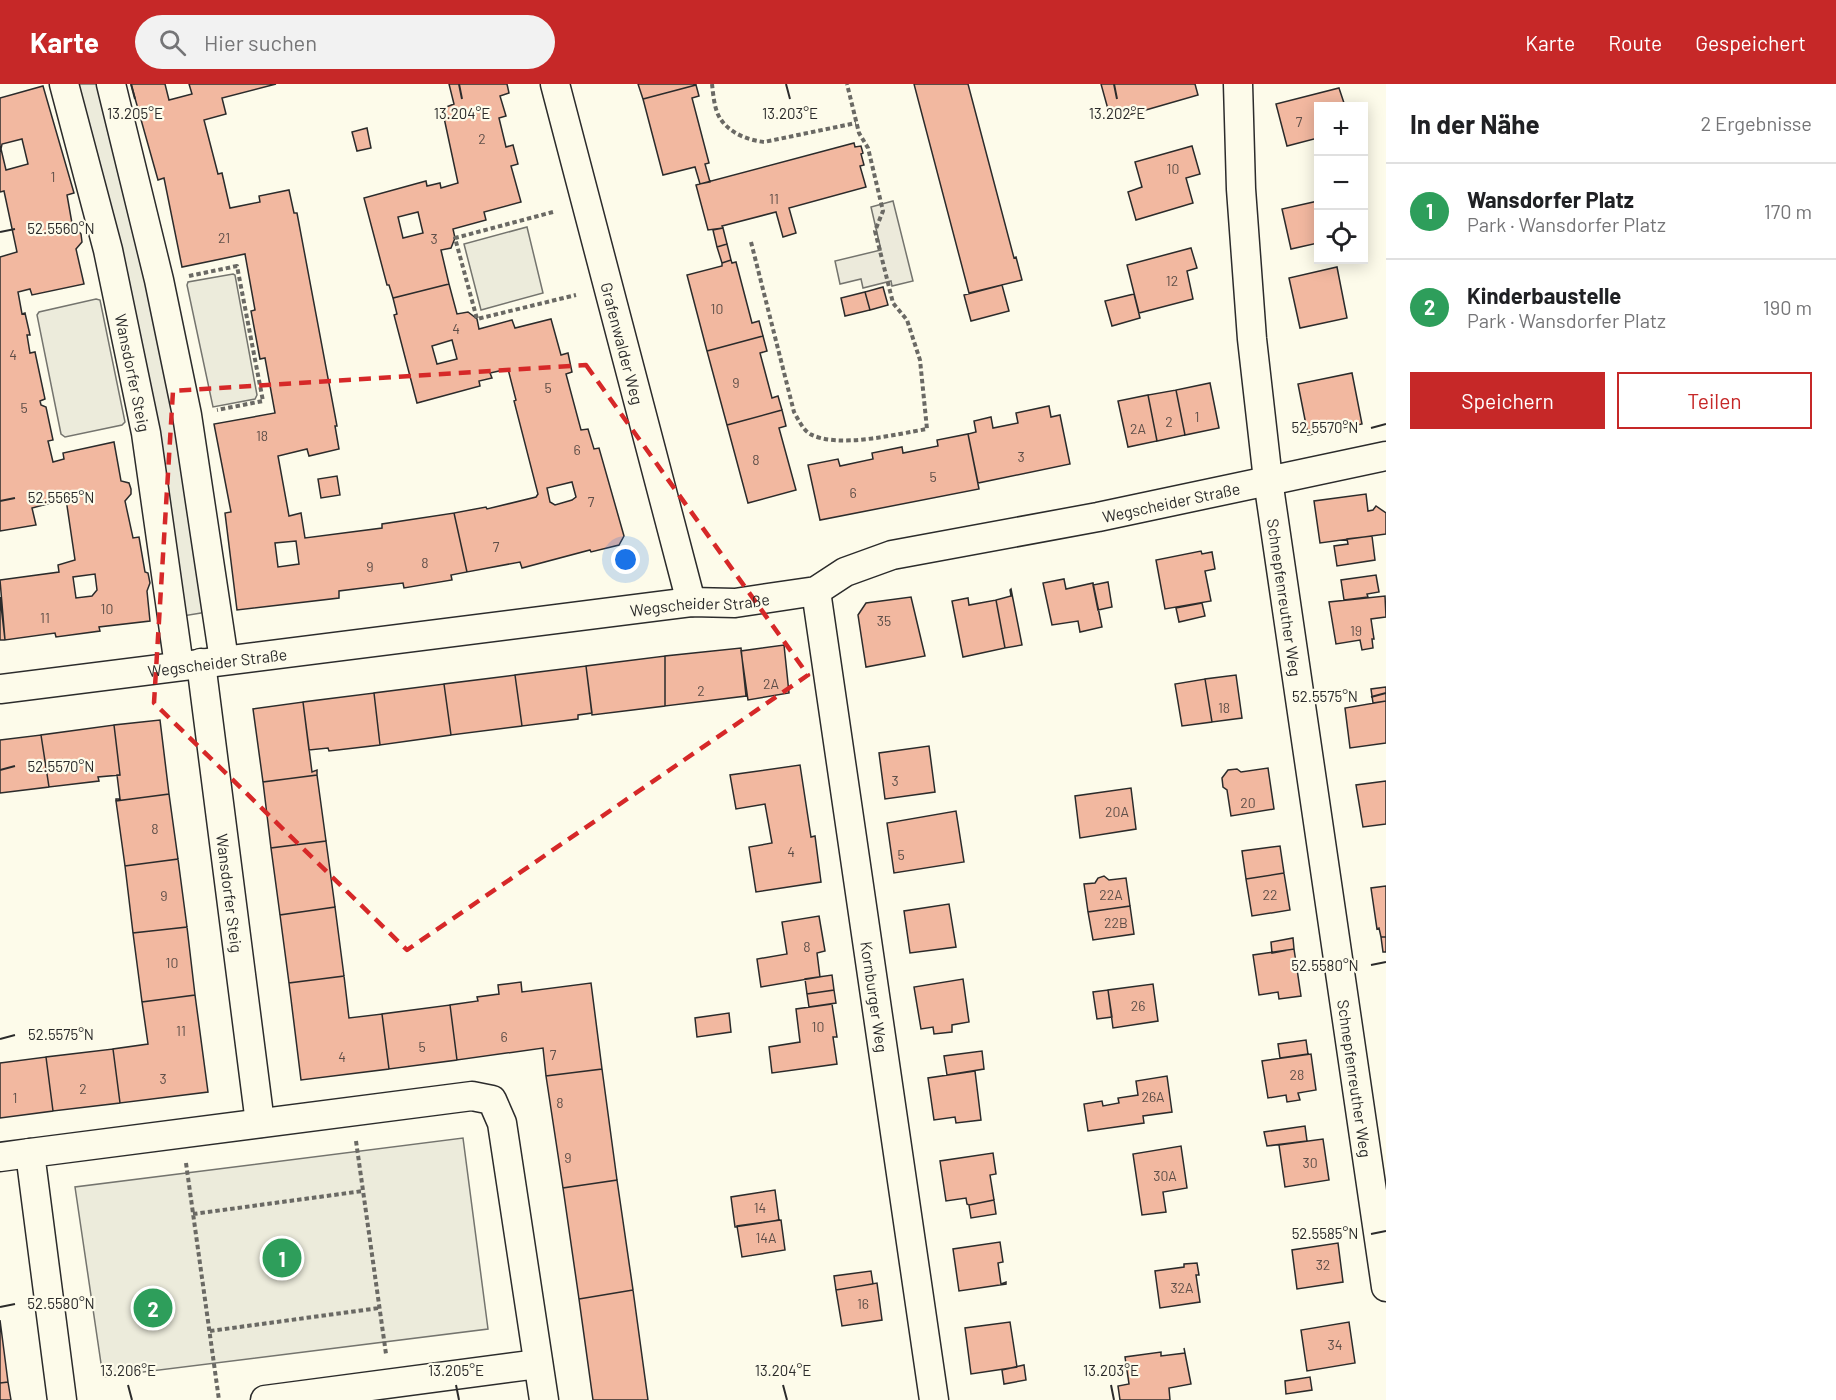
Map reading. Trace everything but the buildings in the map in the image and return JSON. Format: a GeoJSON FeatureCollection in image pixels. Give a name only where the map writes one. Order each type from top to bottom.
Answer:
{"type":"FeatureCollection","features":[{"type":"Feature","properties":{"kind":"street","name":"Wansdorfer Steig"},"geometry":{"type":"LineString","coordinates":[[64,84],[108,250],[146,433],[202,663]]}},
{"type":"Feature","properties":{"kind":"street","name":"Wansdorfer Steig"},"geometry":{"type":"LineString","coordinates":[[111,84],[159,280],[187,415],[202,663],[260,1123]]}},
{"type":"Feature","properties":{"kind":"street","name":"Grafenwalder Weg"},"geometry":{"type":"LineString","coordinates":[[555,84],[691,602]]}},
{"type":"Feature","properties":{"kind":"street","name":"Schnepfenreuther Weg"},"geometry":{"type":"LineString","coordinates":[[1238,84],[1242,212],[1252,339],[1268,480],[1386,1287]]}},
{"type":"Feature","properties":{"kind":"street","name":"Wegscheider Straße"},"geometry":{"type":"LineString","coordinates":[[0,688],[691,602],[735,603],[816,591],[845,572],[892,555],[1098,517],[1386,456]]}},
{"type":"Feature","properties":{"kind":"street","name":"Kornburger Weg"},"geometry":{"type":"LineString","coordinates":[[816,591],[933,1400]]}},
{"type":"Feature","properties":{"kind":"street"},"geometry":{"type":"LineString","coordinates":[[0,1157],[472,1096],[492,1100],[502,1123],[544,1400]]}},
{"type":"Feature","properties":{"kind":"street"},"geometry":{"type":"LineString","coordinates":[[30,1153],[62,1400]]}},
{"type":"Feature","properties":{"kind":"street"},"geometry":{"type":"LineString","coordinates":[[265,1400],[538,1364]]}},
{"type":"Feature","properties":{"kind":"path"},"geometry":{"type":"LineString","coordinates":[[712,84],[719,116],[734,131],[752,141],[764,142],[856,123]]}},
{"type":"Feature","properties":{"kind":"path"},"geometry":{"type":"LineString","coordinates":[[751,242],[794,412],[809,434],[831,441],[845,441],[927,429],[920,360],[907,320],[893,303],[875,231],[883,211],[868,148],[859,133],[847,84]]}},
{"type":"Feature","properties":{"kind":"path"},"geometry":{"type":"LineString","coordinates":[[554,212],[455,238],[477,319],[576,295]]}},
{"type":"Feature","properties":{"kind":"path"},"geometry":{"type":"LineString","coordinates":[[179,278],[237,266],[262,401],[206,412]]}},
{"type":"Feature","properties":{"kind":"path"},"geometry":{"type":"LineString","coordinates":[[355,1137],[390,1384]]}},
{"type":"Feature","properties":{"kind":"path"},"geometry":{"type":"LineString","coordinates":[[186,1160],[219,1400]]}},
{"type":"Feature","properties":{"kind":"path"},"geometry":{"type":"LineString","coordinates":[[193,1214],[363,1191]]}},
{"type":"Feature","properties":{"kind":"path"},"geometry":{"type":"LineString","coordinates":[[210,1331],[379,1308]]}},
{"type":"Feature","properties":{"kind":"highlighted area"},"geometry":{"type":"Polygon","coordinates":[[[586,365],[808,675],[407,950],[154,703],[173,391],[586,365]]]}},
{"type":"Feature","properties":{"kind":"shaded area"},"geometry":{"type":"Polygon","coordinates":[[[77,84],[101,84],[158,309],[205,610],[201,613],[183,616],[77,84]]]}},
{"type":"Feature","properties":{"kind":"shaded area"},"geometry":{"type":"Polygon","coordinates":[[[893,201],[913,281],[892,286],[891,281],[863,288],[861,279],[840,284],[835,261],[881,250],[871,207],[893,201]]]}},
{"type":"Feature","properties":{"kind":"shaded area"},"geometry":{"type":"Polygon","coordinates":[[[527,227],[543,293],[481,310],[464,244],[527,227]]]}},
{"type":"Feature","properties":{"kind":"shaded area"},"geometry":{"type":"Polygon","coordinates":[[[233,274],[257,395],[255,399],[213,407],[187,285],[188,282],[233,274]]]}},
{"type":"Feature","properties":{"kind":"shaded area"},"geometry":{"type":"Polygon","coordinates":[[[100,300],[125,422],[122,425],[65,437],[61,434],[37,315],[39,312],[100,300]]]}},
{"type":"Feature","properties":{"kind":"shaded area"},"geometry":{"type":"Polygon","coordinates":[[[463,1138],[488,1329],[103,1377],[75,1187],[463,1138]]]}},
{"type":"Feature","properties":{"kind":"place","name":"Wansdorfer Platz"},"geometry":{"type":"Point","coordinates":[282,1258]}},
{"type":"Feature","properties":{"kind":"place","name":"Kinderbaustelle"},"geometry":{"type":"Point","coordinates":[153,1308]}}]}
